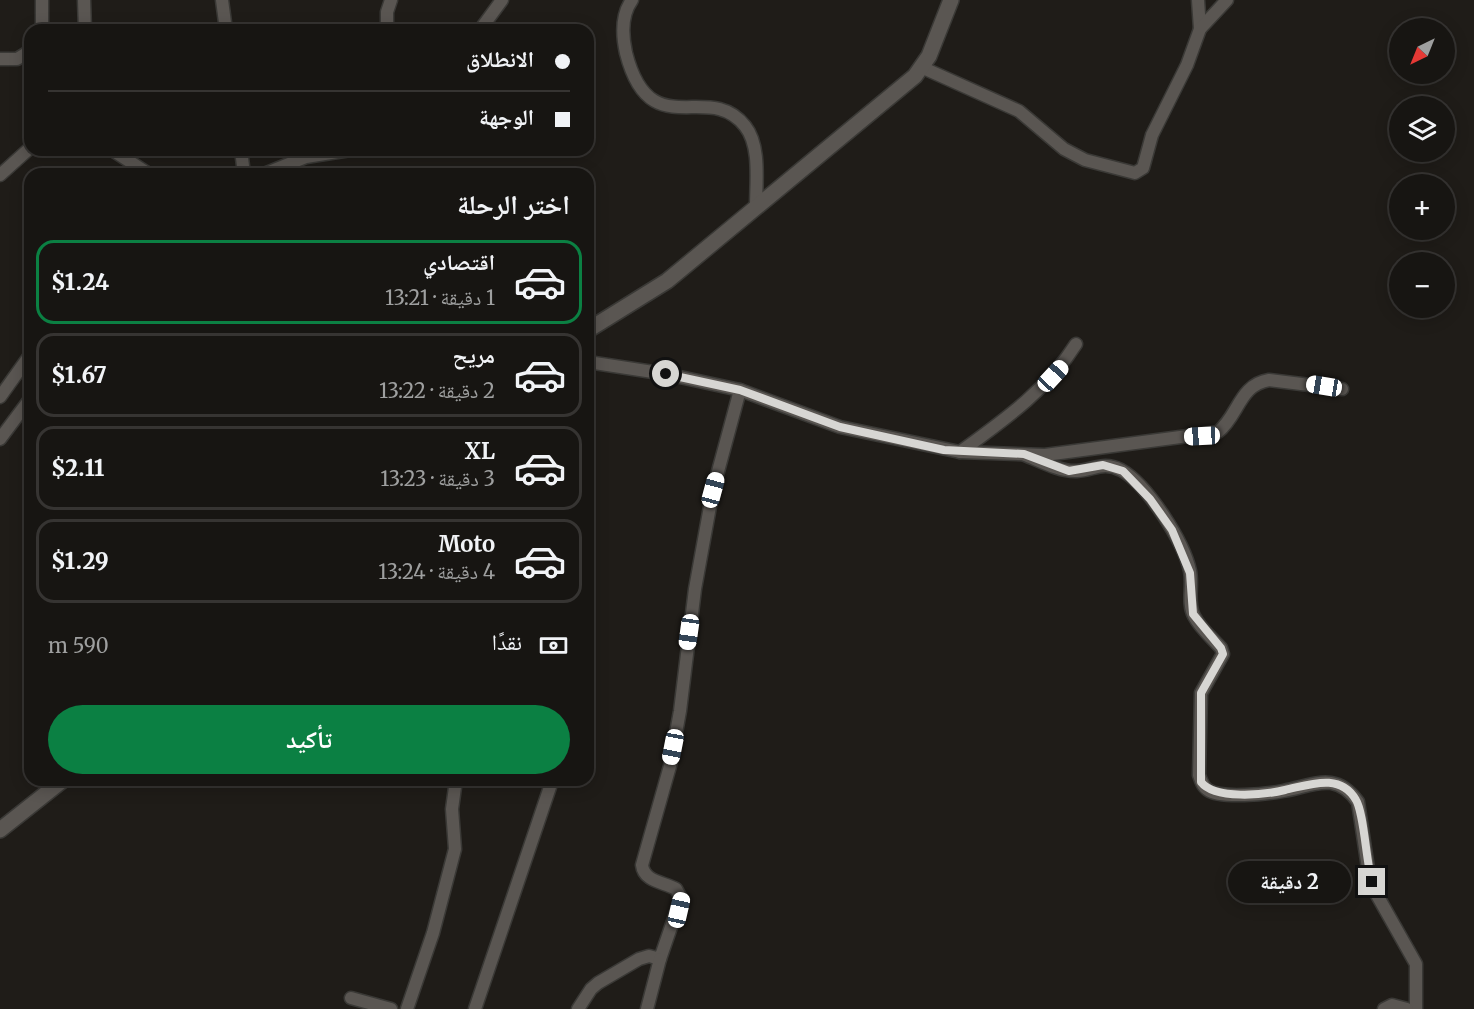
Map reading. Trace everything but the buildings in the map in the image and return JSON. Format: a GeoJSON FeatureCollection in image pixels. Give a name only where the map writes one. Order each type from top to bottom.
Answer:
{"type":"FeatureCollection","features":[{"type":"Feature","properties":{"kind":"street"},"geometry":{"type":"LineString","coordinates":[[42,0],[42,24]]}},
{"type":"Feature","properties":{"kind":"street"},"geometry":{"type":"LineString","coordinates":[[84,0],[85,24]]}},
{"type":"Feature","properties":{"kind":"street"},"geometry":{"type":"LineString","coordinates":[[222,0],[225,24]]}},
{"type":"Feature","properties":{"kind":"street"},"geometry":{"type":"LineString","coordinates":[[387,24],[387,12],[391,0]]}},
{"type":"Feature","properties":{"kind":"street"},"geometry":{"type":"LineString","coordinates":[[484,24],[502,0]]}},
{"type":"Feature","properties":{"kind":"street"},"geometry":{"type":"LineString","coordinates":[[632,0],[626,9],[624,46],[630,67],[641,88],[652,101],[662,107],[723,109],[736,116],[747,128],[753,141],[756,207]]}},
{"type":"Feature","properties":{"kind":"street"},"geometry":{"type":"LineString","coordinates":[[594,326],[667,281],[889,98],[929,56],[951,0]]}},
{"type":"Feature","properties":{"kind":"street"},"geometry":{"type":"LineString","coordinates":[[1198,0],[1200,29]]}},
{"type":"Feature","properties":{"kind":"street"},"geometry":{"type":"LineString","coordinates":[[921,67],[1019,111],[1064,149],[1085,160],[1135,173],[1143,168],[1152,135],[1187,65],[1200,29],[1227,0]]}},
{"type":"Feature","properties":{"kind":"street"},"geometry":{"type":"LineString","coordinates":[[0,59],[16,59],[24,54]]}},
{"type":"Feature","properties":{"kind":"street"},"geometry":{"type":"LineString","coordinates":[[0,175],[24,153]]}},
{"type":"Feature","properties":{"kind":"street"},"geometry":{"type":"LineString","coordinates":[[121,156],[140,168]]}},
{"type":"Feature","properties":{"kind":"street"},"geometry":{"type":"LineString","coordinates":[[279,168],[312,156]]}},
{"type":"Feature","properties":{"kind":"street"},"geometry":{"type":"LineString","coordinates":[[126,159],[128,168]]}},
{"type":"Feature","properties":{"kind":"street"},"geometry":{"type":"LineString","coordinates":[[960,452],[1013,414],[1062,367],[1076,344]]}},
{"type":"Feature","properties":{"kind":"street"},"geometry":{"type":"LineString","coordinates":[[0,397],[24,363]]}},
{"type":"Feature","properties":{"kind":"street"},"geometry":{"type":"LineString","coordinates":[[594,363],[666,374],[740,390],[840,427],[960,452],[1024,454],[1108,448],[1218,432],[1229,423],[1243,394],[1258,382],[1269,380],[1342,389]]}},
{"type":"Feature","properties":{"kind":"street"},"geometry":{"type":"LineString","coordinates":[[647,1009],[660,959],[681,898],[676,889],[650,878],[643,872],[642,865],[670,766],[680,711],[695,589],[713,490],[740,390]]}},
{"type":"Feature","properties":{"kind":"street"},"geometry":{"type":"LineString","coordinates":[[0,439],[24,407]]}},
{"type":"Feature","properties":{"kind":"street"},"geometry":{"type":"LineString","coordinates":[[1024,454],[1069,471],[1095,465],[1113,466],[1134,480],[1161,515],[1187,562],[1193,614],[1221,648],[1223,654],[1201,693],[1201,782],[1210,792],[1230,795],[1283,791],[1314,782],[1331,782],[1352,794],[1360,812],[1368,868],[1377,895],[1416,964],[1416,1009]]}},
{"type":"Feature","properties":{"kind":"street"},"geometry":{"type":"LineString","coordinates":[[0,830],[55,786]]}},
{"type":"Feature","properties":{"kind":"street"},"geometry":{"type":"LineString","coordinates":[[407,1009],[434,933],[455,849],[452,809],[455,786]]}},
{"type":"Feature","properties":{"kind":"street"},"geometry":{"type":"LineString","coordinates":[[475,1009],[550,786]]}},
{"type":"Feature","properties":{"kind":"street"},"geometry":{"type":"LineString","coordinates":[[578,1009],[591,989],[598,983],[644,957],[660,959]]}},
{"type":"Feature","properties":{"kind":"street"},"geometry":{"type":"LineString","coordinates":[[351,998],[391,1009]]}},
{"type":"Feature","properties":{"kind":"street"},"geometry":{"type":"LineString","coordinates":[[1384,1009],[1392,1005],[1407,1009]]}},
{"type":"Feature","properties":{"kind":"route"},"geometry":{"type":"LineString","coordinates":[[666,374],[740,390],[840,427],[944,450],[981,454],[1024,454],[1069,471],[1086,469],[1095,465],[1113,466],[1123,471],[1150,499],[1172,530],[1190,573],[1193,614],[1221,648],[1223,654],[1214,673],[1204,686],[1199,704],[1199,775],[1201,782],[1210,792],[1230,795],[1283,791],[1314,782],[1331,782],[1342,787],[1358,802],[1372,882]]}}]}
